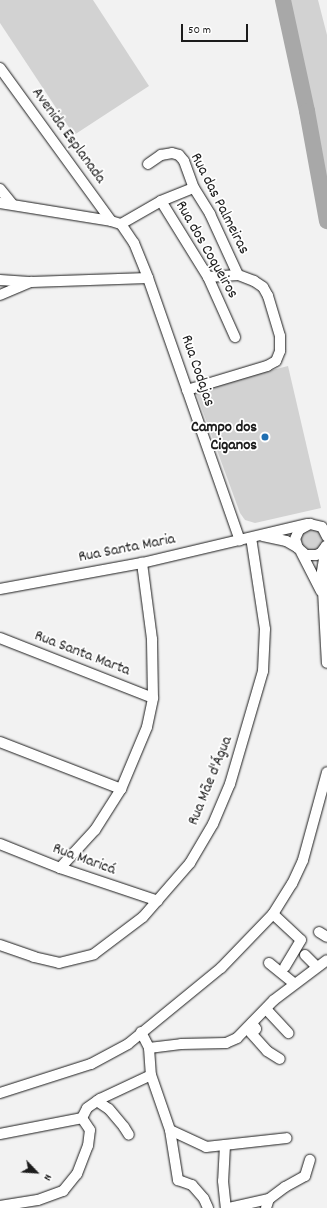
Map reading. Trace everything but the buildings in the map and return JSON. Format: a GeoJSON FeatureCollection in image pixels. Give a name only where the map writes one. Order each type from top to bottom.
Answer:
{"type":"FeatureCollection","features":[{"type":"Feature","properties":{"kind":"street","name":"Avenida Esplanada"},"geometry":{"type":"LineString","coordinates":[[0,68],[111,221]]}},
{"type":"Feature","properties":{"kind":"street","name":"Rua das Palmeiras"},"geometry":{"type":"LineString","coordinates":[[148,164],[161,155],[172,153],[179,155],[184,161],[194,188],[210,214],[238,275]]}},
{"type":"Feature","properties":{"kind":"street"},"geometry":{"type":"LineString","coordinates":[[0,203],[111,221],[121,224],[161,201],[194,188]]}},
{"type":"Feature","properties":{"kind":"street"},"geometry":{"type":"LineString","coordinates":[[0,189],[12,204]]}},
{"type":"Feature","properties":{"kind":"street","name":"Rua dos Coqueiros"},"geometry":{"type":"LineString","coordinates":[[161,201],[208,277],[235,337]]}},
{"type":"Feature","properties":{"kind":"street","name":"Rua Codajas"},"geometry":{"type":"LineString","coordinates":[[121,224],[134,243],[148,278],[240,540]]}},
{"type":"Feature","properties":{"kind":"street"},"geometry":{"type":"LineString","coordinates":[[187,390],[267,366],[276,360],[280,351],[280,336],[268,296],[263,287],[238,275],[208,277]]}},
{"type":"Feature","properties":{"kind":"street"},"geometry":{"type":"LineString","coordinates":[[0,280],[31,282],[148,278]]}},
{"type":"Feature","properties":{"kind":"street"},"geometry":{"type":"LineString","coordinates":[[0,295],[31,282]]}},
{"type":"Feature","properties":{"kind":"street","name":"Rua Santa Maria"},"geometry":{"type":"LineString","coordinates":[[0,589],[142,563],[327,520]]}},
{"type":"Feature","properties":{"kind":"street"},"geometry":{"type":"LineString","coordinates":[[323,595],[299,550],[295,539],[296,534],[302,527],[310,524],[322,527],[327,543],[322,572],[327,663]]}},
{"type":"Feature","properties":{"kind":"street","name":"Rua Santa Maria"},"geometry":{"type":"LineString","coordinates":[[255,536],[286,541],[299,550]]}},
{"type":"Feature","properties":{"kind":"street","name":"Rua Mãe d'Água"},"geometry":{"type":"LineString","coordinates":[[0,945],[34,957],[59,963],[94,954],[143,917],[190,863],[213,824],[230,784],[262,678],[265,629],[255,536]]}},
{"type":"Feature","properties":{"kind":"street"},"geometry":{"type":"LineString","coordinates":[[299,550],[311,556],[316,555],[320,553],[327,543]]}},
{"type":"Feature","properties":{"kind":"street"},"geometry":{"type":"LineString","coordinates":[[60,868],[95,830],[121,789],[141,745],[147,727],[153,698],[152,639],[142,563]]}},
{"type":"Feature","properties":{"kind":"street","name":"Rua Santa Marta"},"geometry":{"type":"LineString","coordinates":[[0,638],[153,698]]}},
{"type":"Feature","properties":{"kind":"street"},"geometry":{"type":"LineString","coordinates":[[0,742],[121,789]]}},
{"type":"Feature","properties":{"kind":"street"},"geometry":{"type":"LineString","coordinates":[[0,1093],[91,1064],[128,1044],[221,968],[273,914],[292,884],[303,860],[327,772]]}},
{"type":"Feature","properties":{"kind":"street","name":"Rua Maricá"},"geometry":{"type":"LineString","coordinates":[[0,844],[60,868],[158,901]]}},
{"type":"Feature","properties":{"kind":"street"},"geometry":{"type":"LineString","coordinates":[[273,914],[301,940],[285,966]]}},
{"type":"Feature","properties":{"kind":"street"},"geometry":{"type":"LineString","coordinates":[[305,955],[318,967]]}},
{"type":"Feature","properties":{"kind":"street"},"geometry":{"type":"LineString","coordinates":[[149,1048],[181,1044],[226,1043],[237,1038],[266,1009],[295,984],[327,960]]}},
{"type":"Feature","properties":{"kind":"street"},"geometry":{"type":"LineString","coordinates":[[269,963],[295,984]]}},
{"type":"Feature","properties":{"kind":"street"},"geometry":{"type":"LineString","coordinates":[[266,1009],[288,1033]]}},
{"type":"Feature","properties":{"kind":"street"},"geometry":{"type":"LineString","coordinates":[[252,1023],[256,1029],[251,1033],[267,1051],[280,1059]]}},
{"type":"Feature","properties":{"kind":"street"},"geometry":{"type":"LineString","coordinates":[[141,1032],[149,1048],[151,1075],[170,1130],[178,1180],[192,1185],[204,1199],[208,1208]]}},
{"type":"Feature","properties":{"kind":"street"},"geometry":{"type":"LineString","coordinates":[[0,1134],[82,1118],[88,1108],[97,1101],[151,1075]]}},
{"type":"Feature","properties":{"kind":"street"},"geometry":{"type":"LineString","coordinates":[[97,1101],[108,1109],[124,1127],[129,1136]]}},
{"type":"Feature","properties":{"kind":"street"},"geometry":{"type":"LineString","coordinates":[[0,1206],[38,1200],[63,1191],[77,1174],[88,1146],[90,1130],[82,1118]]}},
{"type":"Feature","properties":{"kind":"street"},"geometry":{"type":"LineString","coordinates":[[170,1130],[206,1147],[287,1138]]}},
{"type":"Feature","properties":{"kind":"street"},"geometry":{"type":"LineString","coordinates":[[225,1145],[223,1181],[228,1208],[267,1204],[285,1187],[305,1176],[310,1160]]}},
{"type":"Feature","properties":{"kind":"shaded area"},"geometry":{"type":"Polygon","coordinates":[[[0,0],[93,0],[149,86],[74,135],[0,23],[0,0]]]}},
{"type":"Feature","properties":{"kind":"shaded area"},"geometry":{"type":"Polygon","coordinates":[[[288,0],[318,0],[327,35],[327,202],[309,101],[288,0]]]}},
{"type":"Feature","properties":{"kind":"shaded area","name":"Campo dos Ciganos"},"geometry":{"type":"Polygon","coordinates":[[[288,366],[321,508],[255,523],[245,520],[240,513],[195,390],[288,366]]]}},
{"type":"Feature","properties":{"kind":"shaded area"},"geometry":{"type":"Polygon","coordinates":[[[312,528],[321,531],[324,540],[321,549],[312,552],[303,549],[300,540],[303,531],[312,528]]]}},
{"type":"Feature","properties":{"kind":"waterway"},"geometry":{"type":"LineString","coordinates":[[283,0],[307,111],[327,221]]}},
{"type":"Feature","properties":{"kind":"place","name":"Campo dos Ciganos"},"geometry":{"type":"Point","coordinates":[265,437]}}]}
